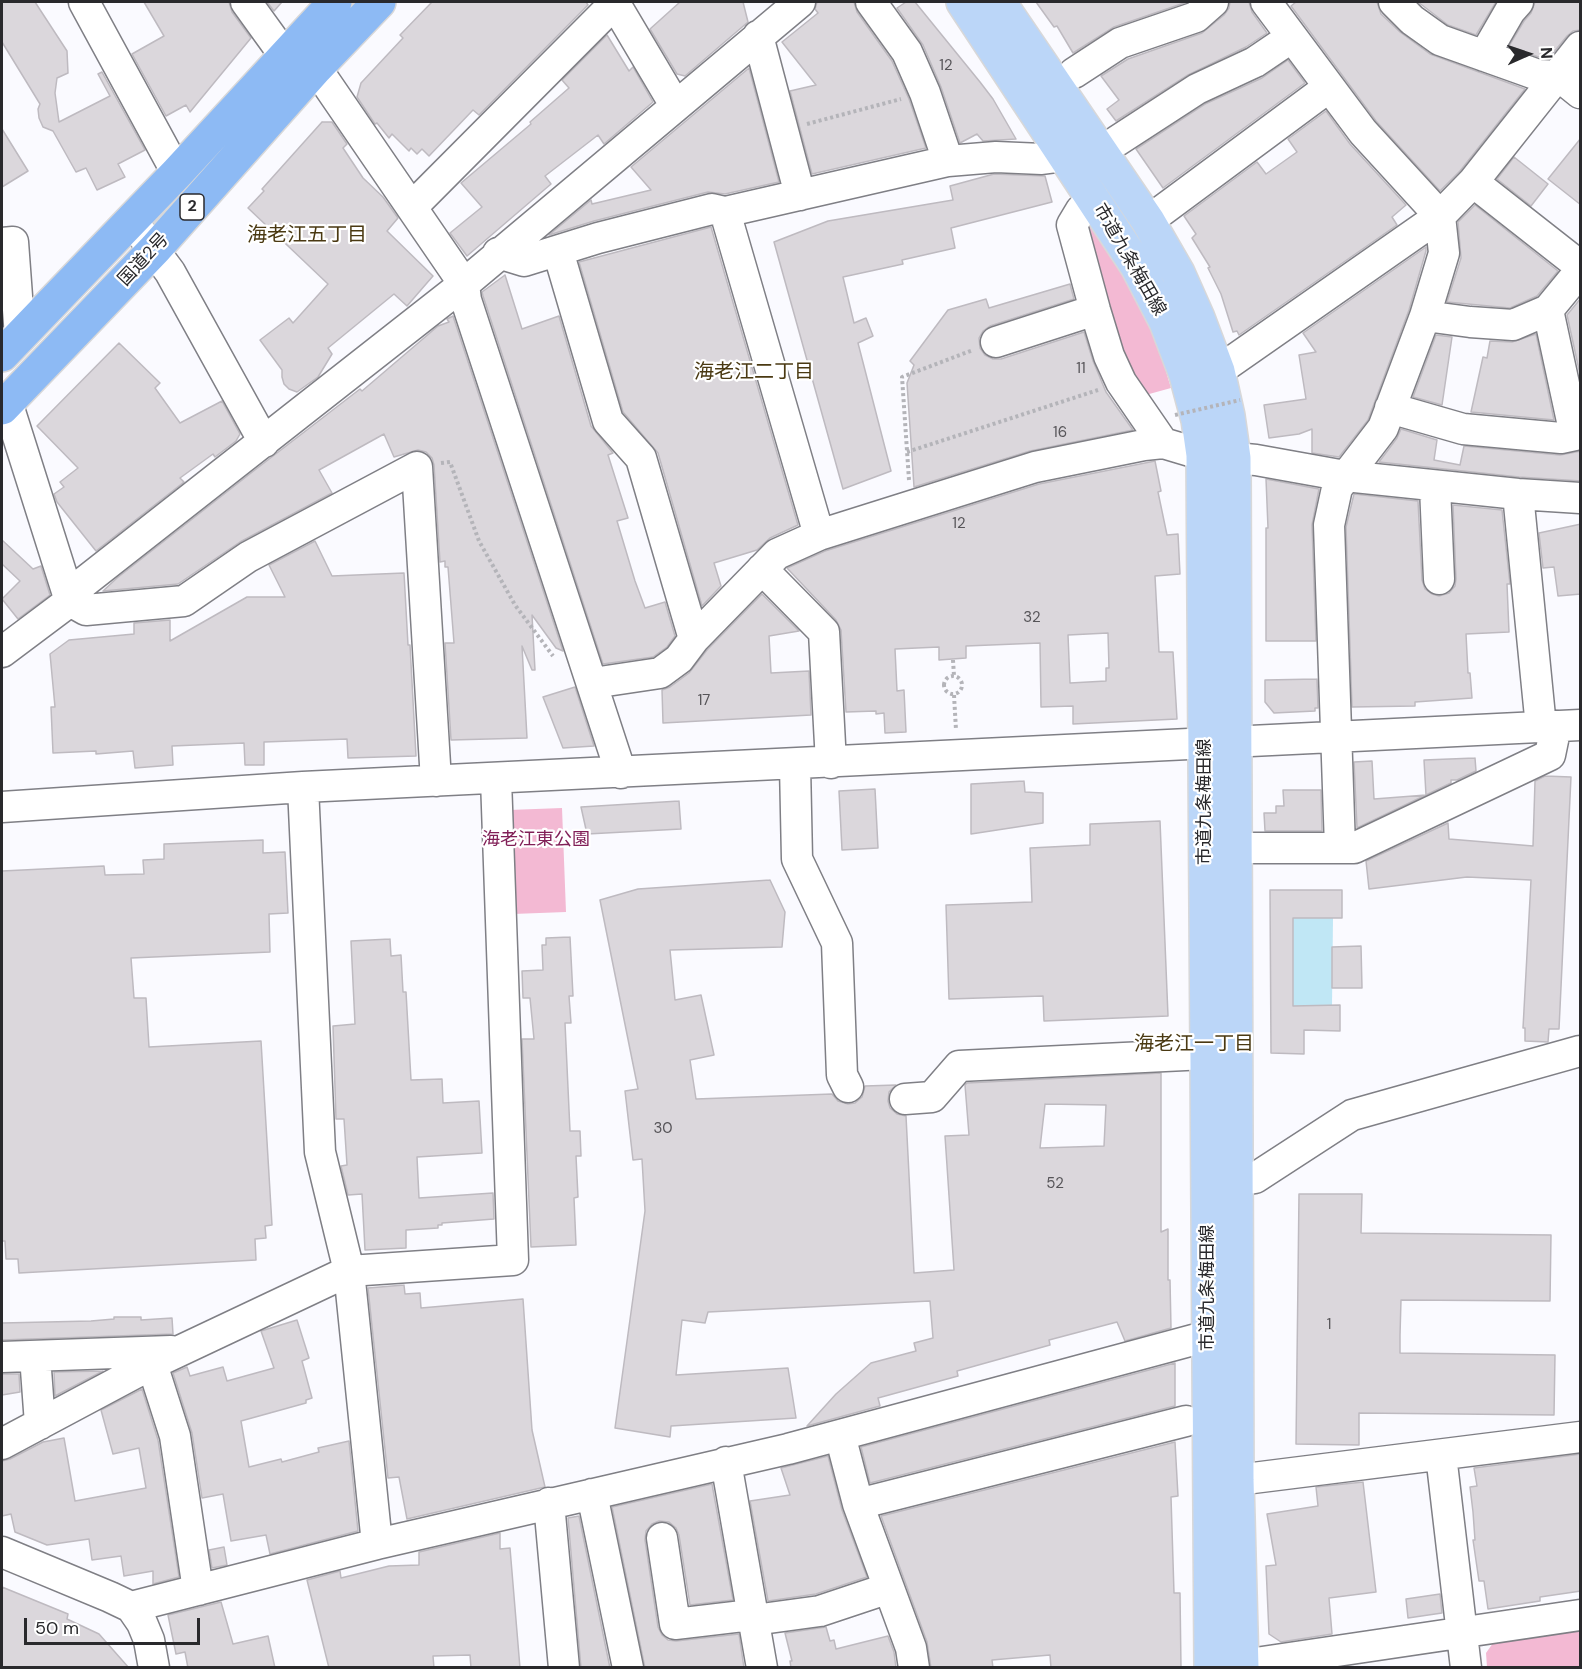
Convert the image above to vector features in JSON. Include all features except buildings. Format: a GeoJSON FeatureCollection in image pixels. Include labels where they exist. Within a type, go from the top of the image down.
{"type":"FeatureCollection","features":[{"type":"Feature","properties":{"kind":"highway","name":"国道2号"},"geometry":{"type":"LineString","coordinates":[[11,346],[132,221],[334,2]]}},
{"type":"Feature","properties":{"kind":"highway","name":"国道2号"},"geometry":{"type":"LineString","coordinates":[[4,405],[155,249],[378,2]]}},
{"type":"Feature","properties":{"kind":"main road","name":"市道九条梅田線"},"geometry":{"type":"LineString","coordinates":[[963,2],[1137,266],[1166,322],[1186,375],[1198,420],[1218,456]]}},
{"type":"Feature","properties":{"kind":"main road","name":"市道九条梅田線"},"geometry":{"type":"LineString","coordinates":[[999,2],[1148,221],[1182,282],[1198,318],[1218,371],[1228,412],[1218,456],[1220,742],[1236,1181],[1222,1336],[1236,1479],[1232,1667]]}},
{"type":"Feature","properties":{"kind":"main road","name":"市道九条梅田線"},"geometry":{"type":"LineString","coordinates":[[1220,742],[1206,1054],[1222,1336],[1232,1667]]}},
{"type":"Feature","properties":{"kind":"street"},"geometry":{"type":"LineString","coordinates":[[84,2],[177,173]]}},
{"type":"Feature","properties":{"kind":"street"},"geometry":{"type":"LineString","coordinates":[[246,2],[285,56]]}},
{"type":"Feature","properties":{"kind":"street"},"geometry":{"type":"LineString","coordinates":[[412,207],[615,2],[675,105]]}},
{"type":"Feature","properties":{"kind":"street"},"geometry":{"type":"LineString","coordinates":[[2,652],[70,601],[83,583],[464,284],[800,2]]}},
{"type":"Feature","properties":{"kind":"street"},"geometry":{"type":"LineString","coordinates":[[871,2],[907,52],[925,93],[948,161]]}},
{"type":"Feature","properties":{"kind":"street"},"geometry":{"type":"LineString","coordinates":[[1074,73],[1120,44],[1196,17],[1213,2]]}},
{"type":"Feature","properties":{"kind":"street"},"geometry":{"type":"LineString","coordinates":[[1484,56],[1510,10],[1518,2]]}},
{"type":"Feature","properties":{"kind":"street"},"geometry":{"type":"LineString","coordinates":[[1276,5],[1292,37],[1363,132],[1440,216],[1444,253],[1425,316],[1383,428],[1337,488],[1329,525],[1340,847]]}},
{"type":"Feature","properties":{"kind":"street"},"geometry":{"type":"LineString","coordinates":[[1411,8],[1440,40],[1570,84]]}},
{"type":"Feature","properties":{"kind":"street"},"geometry":{"type":"LineString","coordinates":[[758,36],[800,195]]}},
{"type":"Feature","properties":{"kind":"street"},"geometry":{"type":"LineString","coordinates":[[1117,141],[1197,89],[1255,62],[1292,37]]}},
{"type":"Feature","properties":{"kind":"street"},"geometry":{"type":"LineString","coordinates":[[1218,371],[1440,216],[1570,84],[1581,47]]}},
{"type":"Feature","properties":{"kind":"street"},"geometry":{"type":"LineString","coordinates":[[316,68],[464,284],[465,300],[621,773]]}},
{"type":"Feature","properties":{"kind":"street"},"geometry":{"type":"LineString","coordinates":[[1148,221],[1329,87]]}},
{"type":"Feature","properties":{"kind":"street"},"geometry":{"type":"LineString","coordinates":[[498,254],[524,261],[598,238],[712,210],[725,212],[948,161],[996,157],[1042,159],[1065,156]]}},
{"type":"Feature","properties":{"kind":"street"},"geometry":{"type":"LineString","coordinates":[[1473,182],[1581,266]]}},
{"type":"Feature","properties":{"kind":"street"},"geometry":{"type":"LineString","coordinates":[[1094,200],[1081,210],[1072,225],[1095,310],[1109,356],[1121,382],[1163,443]]}},
{"type":"Feature","properties":{"kind":"street"},"geometry":{"type":"LineString","coordinates":[[725,212],[819,535]]}},
{"type":"Feature","properties":{"kind":"street"},"geometry":{"type":"LineString","coordinates":[[132,221],[170,272],[264,442]]}},
{"type":"Feature","properties":{"kind":"street"},"geometry":{"type":"LineString","coordinates":[[2,243],[13,242],[11,346]]}},
{"type":"Feature","properties":{"kind":"street"},"geometry":{"type":"LineString","coordinates":[[558,251],[608,421],[641,458],[694,639]]}},
{"type":"Feature","properties":{"kind":"street"},"geometry":{"type":"LineString","coordinates":[[1425,316],[1513,325],[1548,310],[1581,271]]}},
{"type":"Feature","properties":{"kind":"street"},"geometry":{"type":"LineString","coordinates":[[996,342],[1095,310]]}},
{"type":"Feature","properties":{"kind":"street"},"geometry":{"type":"LineString","coordinates":[[1390,408],[1463,429],[1561,438],[1575,435],[1572,380],[1548,310]]}},
{"type":"Feature","properties":{"kind":"street"},"geometry":{"type":"LineString","coordinates":[[4,405],[70,601],[86,610],[184,601],[248,557],[417,467],[436,781]]}},
{"type":"Feature","properties":{"kind":"street"},"geometry":{"type":"LineString","coordinates":[[590,676],[660,674],[679,659],[694,639],[777,554],[819,535],[1035,466],[1144,445],[1163,443],[1218,456],[1435,487],[1581,498]]}},
{"type":"Feature","properties":{"kind":"street"},"geometry":{"type":"LineString","coordinates":[[1435,487],[1439,579]]}},
{"type":"Feature","properties":{"kind":"street"},"geometry":{"type":"LineString","coordinates":[[1252,848],[1354,848],[1550,754],[1559,726],[1518,494]]}},
{"type":"Feature","properties":{"kind":"street"},"geometry":{"type":"LineString","coordinates":[[762,569],[824,632],[831,763]]}},
{"type":"Feature","properties":{"kind":"street"},"geometry":{"type":"LineString","coordinates":[[2,807],[303,787],[795,765],[1559,726]]}},
{"type":"Feature","properties":{"kind":"street"},"geometry":{"type":"LineString","coordinates":[[795,765],[797,859],[837,943],[842,1076],[848,1087]]}},
{"type":"Feature","properties":{"kind":"street"},"geometry":{"type":"LineString","coordinates":[[2,1444],[180,1350],[349,1271],[513,1260],[496,779]]}},
{"type":"Feature","properties":{"kind":"street"},"geometry":{"type":"LineString","coordinates":[[303,787],[320,1152],[349,1271],[376,1544]]}},
{"type":"Feature","properties":{"kind":"street"},"geometry":{"type":"LineString","coordinates":[[1236,1181],[1254,1178],[1352,1115],[1581,1050]]}},
{"type":"Feature","properties":{"kind":"street"},"geometry":{"type":"LineString","coordinates":[[905,1099],[932,1097],[958,1066],[1206,1054]]}},
{"type":"Feature","properties":{"kind":"street"},"geometry":{"type":"LineString","coordinates":[[130,1607],[376,1544],[788,1449],[1222,1336]]}},
{"type":"Feature","properties":{"kind":"street"},"geometry":{"type":"LineString","coordinates":[[2,1358],[180,1350]]}},
{"type":"Feature","properties":{"kind":"street"},"geometry":{"type":"LineString","coordinates":[[35,1356],[40,1425]]}},
{"type":"Feature","properties":{"kind":"street"},"geometry":{"type":"LineString","coordinates":[[152,1364],[175,1436],[198,1590]]}},
{"type":"Feature","properties":{"kind":"street"},"geometry":{"type":"LineString","coordinates":[[858,1504],[1186,1420]]}},
{"type":"Feature","properties":{"kind":"street"},"geometry":{"type":"LineString","coordinates":[[840,1435],[858,1504],[910,1648],[914,1668]]}},
{"type":"Feature","properties":{"kind":"street"},"geometry":{"type":"LineString","coordinates":[[1236,1479],[1581,1437]]}},
{"type":"Feature","properties":{"kind":"street"},"geometry":{"type":"LineString","coordinates":[[1442,1455],[1466,1668]]}},
{"type":"Feature","properties":{"kind":"street"},"geometry":{"type":"LineString","coordinates":[[726,1462],[762,1668]]}},
{"type":"Feature","properties":{"kind":"street"},"geometry":{"type":"LineString","coordinates":[[592,1494],[628,1668]]}},
{"type":"Feature","properties":{"kind":"street"},"geometry":{"type":"LineString","coordinates":[[549,1503],[564,1668]]}},
{"type":"Feature","properties":{"kind":"street"},"geometry":{"type":"LineString","coordinates":[[662,1538],[675,1624],[743,1616],[754,1620],[820,1611],[889,1588]]}},
{"type":"Feature","properties":{"kind":"street"},"geometry":{"type":"LineString","coordinates":[[2,1552],[130,1607],[142,1623],[149,1640],[154,1668]]}},
{"type":"Feature","properties":{"kind":"street"},"geometry":{"type":"LineString","coordinates":[[1232,1667],[1581,1615]]}},
{"type":"Feature","properties":{"kind":"path"},"geometry":{"type":"LineString","coordinates":[[783,130],[925,93]]}},
{"type":"Feature","properties":{"kind":"path"},"geometry":{"type":"LineString","coordinates":[[911,506],[902,377],[996,342]]}},
{"type":"Feature","properties":{"kind":"path"},"geometry":{"type":"LineString","coordinates":[[907,452],[1121,382]]}},
{"type":"Feature","properties":{"kind":"path"},"geometry":{"type":"LineString","coordinates":[[1175,415],[1240,400]]}},
{"type":"Feature","properties":{"kind":"path"},"geometry":{"type":"LineString","coordinates":[[417,467],[450,462],[478,541],[515,605],[566,673],[590,676]]}},
{"type":"Feature","properties":{"kind":"path"},"geometry":{"type":"LineString","coordinates":[[953,660],[954,676]]}},
{"type":"Feature","properties":{"kind":"path"},"geometry":{"type":"LineString","coordinates":[[954,676],[960,678],[963,684],[959,693],[954,695],[945,690],[944,683],[948,678],[954,676]]}},
{"type":"Feature","properties":{"kind":"path"},"geometry":{"type":"LineString","coordinates":[[954,695],[956,734]]}},
{"type":"Feature","properties":{"kind":"green space"},"geometry":{"type":"Polygon","coordinates":[[[1082,227],[1092,227],[1103,236],[1154,331],[1171,388],[1142,396],[1107,337],[1082,227]]]}},
{"type":"Feature","properties":{"kind":"green space","name":"海老江東公園"},"geometry":{"type":"Polygon","coordinates":[[[562,808],[566,912],[513,914],[509,810],[562,808]]]}},
{"type":"Feature","properties":{"kind":"green space"},"geometry":{"type":"Polygon","coordinates":[[[1580,1630],[1580,1667],[1487,1667],[1486,1653],[1493,1643],[1580,1630]]]}},
{"type":"Feature","properties":{"kind":"water"},"geometry":{"type":"Polygon","coordinates":[[[1293,918],[1333,918],[1332,1006],[1293,1006],[1293,918]]]}},
{"type":"Feature","properties":{"kind":"district","name":"海老江五丁目"},"geometry":{"type":"Point","coordinates":[307,236]}},
{"type":"Feature","properties":{"kind":"district","name":"海老江二丁目"},"geometry":{"type":"Point","coordinates":[754,373]}},
{"type":"Feature","properties":{"kind":"district","name":"海老江一丁目"},"geometry":{"type":"Point","coordinates":[1194,1045]}}]}
